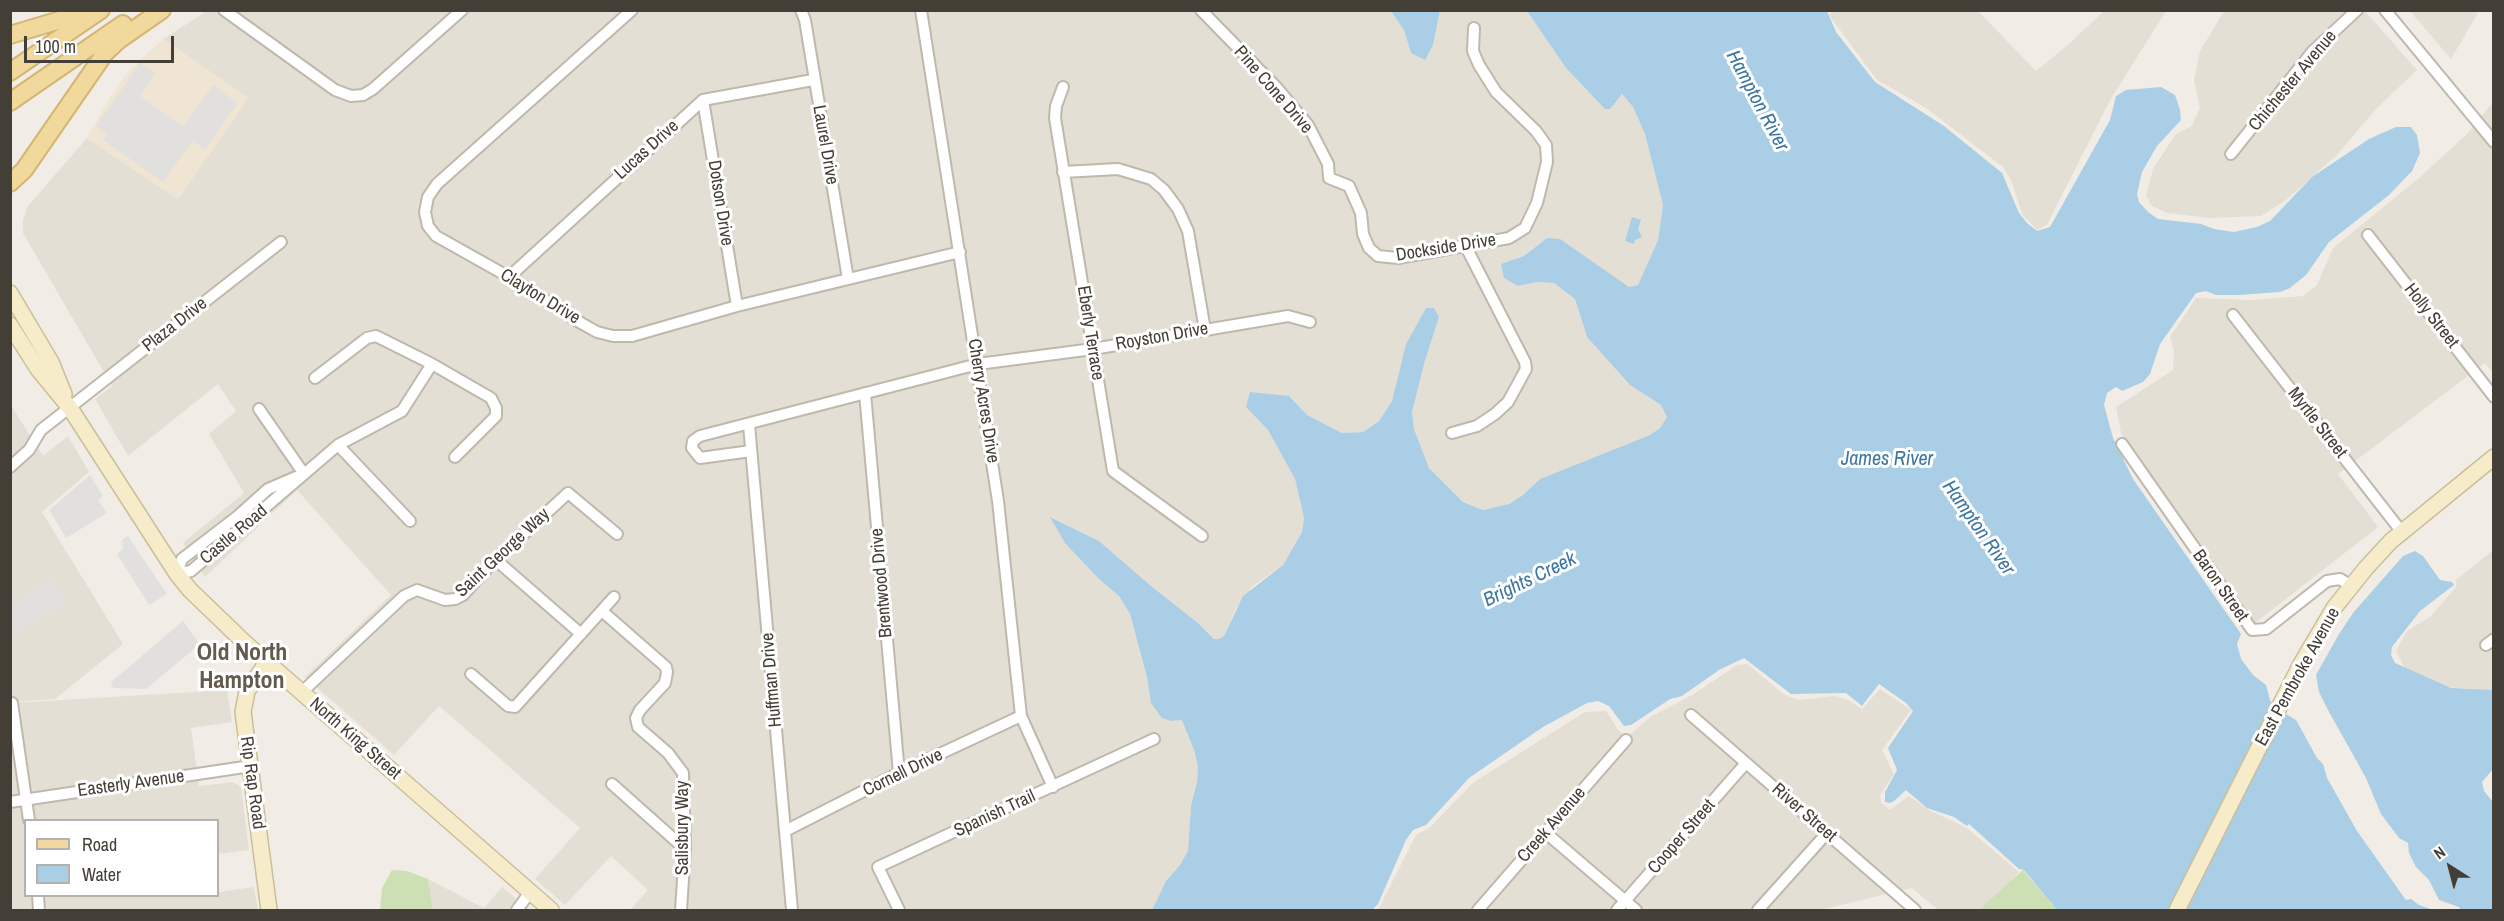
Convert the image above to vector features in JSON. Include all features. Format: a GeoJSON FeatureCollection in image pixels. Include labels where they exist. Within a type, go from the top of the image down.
{"type":"FeatureCollection","features":[{"type":"Feature","properties":{"kind":"main road"},"geometry":{"type":"LineString","coordinates":[[10,35],[60,20],[82,10]]}},
{"type":"Feature","properties":{"kind":"main road"},"geometry":{"type":"LineString","coordinates":[[10,72],[101,10]]}},
{"type":"Feature","properties":{"kind":"main road"},"geometry":{"type":"LineString","coordinates":[[10,102],[143,10]]}},
{"type":"Feature","properties":{"kind":"main road"},"geometry":{"type":"LineString","coordinates":[[10,183],[24,170],[101,58],[120,40],[162,10]]}},
{"type":"Feature","properties":{"kind":"main road","name":"North King Street"},"geometry":{"type":"LineString","coordinates":[[10,293],[51,362],[69,408]]}},
{"type":"Feature","properties":{"kind":"main road","name":"North King Street"},"geometry":{"type":"LineString","coordinates":[[10,325],[38,369],[69,408],[177,574],[204,604],[267,662],[551,910]]}},
{"type":"Feature","properties":{"kind":"main road","name":"East Pembroke Avenue"},"geometry":{"type":"LineString","coordinates":[[2177,910],[2322,627],[2351,586],[2401,531],[2493,458]]}},
{"type":"Feature","properties":{"kind":"main road","name":"Rip Rap Road"},"geometry":{"type":"LineString","coordinates":[[267,662],[251,683],[245,700],[244,722],[269,910]]}},
{"type":"Feature","properties":{"kind":"street"},"geometry":{"type":"LineString","coordinates":[[224,10],[335,90],[351,96],[363,95],[373,89],[459,11]]}},
{"type":"Feature","properties":{"kind":"street","name":"Clayton Drive"},"geometry":{"type":"LineString","coordinates":[[632,10],[437,184],[428,197],[425,212],[428,226],[436,236],[509,277],[581,323],[597,332],[613,336],[632,336],[737,306],[960,252]]}},
{"type":"Feature","properties":{"kind":"street","name":"Laurel Drive"},"geometry":{"type":"LineString","coordinates":[[801,10],[805,20],[813,80],[848,279]]}},
{"type":"Feature","properties":{"kind":"street","name":"Cherry Acres Drive"},"geometry":{"type":"LineString","coordinates":[[921,10],[999,501],[1021,717],[1053,787]]}},
{"type":"Feature","properties":{"kind":"street","name":"Pine Cone Drive"},"geometry":{"type":"LineString","coordinates":[[1201,10],[1277,88],[1308,125],[1328,164],[1329,178]]}},
{"type":"Feature","properties":{"kind":"street","name":"Chichester Avenue"},"geometry":{"type":"LineString","coordinates":[[2231,154],[2312,52],[2357,10]]}},
{"type":"Feature","properties":{"kind":"street"},"geometry":{"type":"LineString","coordinates":[[2385,10],[2493,142]]}},
{"type":"Feature","properties":{"kind":"street","name":"Dockside Drive"},"geometry":{"type":"LineString","coordinates":[[1329,178],[1349,186],[1361,213],[1363,234],[1369,248],[1378,256],[1409,256],[1509,238],[1525,228],[1537,203],[1547,162],[1546,145],[1536,131],[1496,92],[1479,65],[1473,51],[1474,28]]}},
{"type":"Feature","properties":{"kind":"street"},"geometry":{"type":"LineString","coordinates":[[703,100],[813,80]]}},
{"type":"Feature","properties":{"kind":"street","name":"Eberly Terrace"},"geometry":{"type":"LineString","coordinates":[[1063,87],[1056,106],[1055,118],[1113,471],[1202,536]]}},
{"type":"Feature","properties":{"kind":"street","name":"Lucas Drive"},"geometry":{"type":"LineString","coordinates":[[509,277],[703,100]]}},
{"type":"Feature","properties":{"kind":"street","name":"Dotson Drive"},"geometry":{"type":"LineString","coordinates":[[703,100],[737,306]]}},
{"type":"Feature","properties":{"kind":"street"},"geometry":{"type":"LineString","coordinates":[[1063,172],[1118,169],[1151,179],[1164,190],[1178,209],[1188,231],[1205,330]]}},
{"type":"Feature","properties":{"kind":"street","name":"Holly Street"},"geometry":{"type":"LineString","coordinates":[[2368,235],[2493,397]]}},
{"type":"Feature","properties":{"kind":"street","name":"Plaza Drive"},"geometry":{"type":"LineString","coordinates":[[10,467],[29,450],[41,430],[281,242]]}},
{"type":"Feature","properties":{"kind":"street"},"geometry":{"type":"LineString","coordinates":[[1452,433],[1477,426],[1495,414],[1508,402],[1526,369],[1525,362],[1466,245]]}},
{"type":"Feature","properties":{"kind":"street","name":"Myrtle Street"},"geometry":{"type":"LineString","coordinates":[[2233,315],[2401,531]]}},
{"type":"Feature","properties":{"kind":"street","name":"Royston Drive"},"geometry":{"type":"LineString","coordinates":[[978,364],[1093,349],[1288,316],[1310,322]]}},
{"type":"Feature","properties":{"kind":"street"},"geometry":{"type":"LineString","coordinates":[[315,378],[367,338],[376,336],[432,364],[491,398],[496,408],[496,416],[455,456]]}},
{"type":"Feature","properties":{"kind":"street","name":"Castle Road"},"geometry":{"type":"LineString","coordinates":[[177,574],[191,571],[254,520],[338,445],[402,411],[432,364]]}},
{"type":"Feature","properties":{"kind":"street"},"geometry":{"type":"LineString","coordinates":[[751,451],[700,458],[692,448],[693,441],[700,436],[978,364]]}},
{"type":"Feature","properties":{"kind":"street","name":"Brentwood Drive"},"geometry":{"type":"LineString","coordinates":[[865,393],[899,774]]}},
{"type":"Feature","properties":{"kind":"street"},"geometry":{"type":"LineString","coordinates":[[259,409],[304,474]]}},
{"type":"Feature","properties":{"kind":"street","name":"Huffman Drive"},"geometry":{"type":"LineString","coordinates":[[749,425],[792,910]]}},
{"type":"Feature","properties":{"kind":"street","name":"Baron Street"},"geometry":{"type":"LineString","coordinates":[[2122,444],[2252,630],[2266,629],[2327,581],[2340,579],[2351,586]]}},
{"type":"Feature","properties":{"kind":"street"},"geometry":{"type":"LineString","coordinates":[[338,445],[410,521]]}},
{"type":"Feature","properties":{"kind":"street","name":"Saint George Way"},"geometry":{"type":"LineString","coordinates":[[302,692],[404,596],[417,590],[445,600],[463,595],[496,560],[568,493],[617,534]]}},
{"type":"Feature","properties":{"kind":"street"},"geometry":{"type":"LineString","coordinates":[[496,560],[581,634]]}},
{"type":"Feature","properties":{"kind":"street"},"geometry":{"type":"LineString","coordinates":[[471,674],[508,706],[515,707],[614,597]]}},
{"type":"Feature","properties":{"kind":"street","name":"Salisbury Way"},"geometry":{"type":"LineString","coordinates":[[602,611],[666,667],[668,672],[665,683],[640,710],[636,718],[638,727],[673,758],[683,773],[685,849],[681,910]]}},
{"type":"Feature","properties":{"kind":"street"},"geometry":{"type":"LineString","coordinates":[[12,703],[29,819]]}},
{"type":"Feature","properties":{"kind":"street","name":"River Street"},"geometry":{"type":"LineString","coordinates":[[1691,716],[1915,910]]}},
{"type":"Feature","properties":{"kind":"street","name":"Cornell Drive"},"geometry":{"type":"LineString","coordinates":[[785,831],[1021,717]]}},
{"type":"Feature","properties":{"kind":"street","name":"Spanish Trail"},"geometry":{"type":"LineString","coordinates":[[899,910],[878,867],[1154,739]]}},
{"type":"Feature","properties":{"kind":"street","name":"Creek Avenue"},"geometry":{"type":"LineString","coordinates":[[1478,910],[1626,740]]}},
{"type":"Feature","properties":{"kind":"street","name":"Cooper Street"},"geometry":{"type":"LineString","coordinates":[[1617,910],[1746,763]]}},
{"type":"Feature","properties":{"kind":"street","name":"Easterly Avenue"},"geometry":{"type":"LineString","coordinates":[[10,802],[251,766]]}},
{"type":"Feature","properties":{"kind":"street"},"geometry":{"type":"LineString","coordinates":[[612,784],[685,849]]}},
{"type":"Feature","properties":{"kind":"street"},"geometry":{"type":"LineString","coordinates":[[1546,833],[1636,910]]}},
{"type":"Feature","properties":{"kind":"street"},"geometry":{"type":"LineString","coordinates":[[1758,910],[1827,833]]}},
{"type":"Feature","properties":{"kind":"street"},"geometry":{"type":"LineString","coordinates":[[517,910],[530,892]]}},
{"type":"Feature","properties":{"kind":"shaded area"},"geometry":{"type":"Polygon","coordinates":[[[1391,10],[1404,30],[1411,53],[1433,45],[1440,11],[1527,11],[1566,68],[1605,109],[1622,94],[1633,107],[1645,134],[1663,205],[1658,240],[1638,285],[1629,288],[1547,238],[1524,256],[1501,264],[1518,286],[1537,282],[1554,283],[1575,299],[1587,337],[1630,385],[1661,405],[1667,417],[1660,428],[1650,435],[1540,479],[1509,504],[1483,510],[1463,502],[1429,468],[1414,429],[1412,412],[1439,317],[1434,308],[1426,308],[1406,344],[1392,401],[1379,421],[1363,432],[1342,433],[1307,415],[1289,396],[1246,407],[1268,430],[1295,479],[1304,518],[1302,532],[1283,565],[1253,586],[1236,608],[1224,636],[1219,639],[1214,639],[1198,623],[1099,541],[1051,517],[1083,561],[1119,596],[1130,614],[1147,677],[1151,703],[1171,721],[1182,719],[1194,750],[1198,767],[1191,806],[1188,851],[1180,865],[1166,881],[1152,910],[630,910],[648,890],[611,856],[565,905],[535,879],[580,828],[439,706],[394,755],[305,677],[391,595],[297,490],[205,577],[183,543],[244,493],[209,434],[236,411],[218,384],[128,456],[95,399],[112,386],[23,233],[23,220],[28,206],[87,138],[178,199],[248,98],[163,39],[207,11],[1391,10]]]}},
{"type":"Feature","properties":{"kind":"shaded area"},"geometry":{"type":"Polygon","coordinates":[[[1832,11],[1978,11],[2036,71],[2104,11],[2166,11],[2109,102],[2047,225],[2037,230],[2022,214],[2011,180],[2003,167],[1926,108],[1877,80],[1829,15],[1832,11]]]}},
{"type":"Feature","properties":{"kind":"shaded area"},"geometry":{"type":"Polygon","coordinates":[[[2224,11],[2365,11],[2417,70],[2375,110],[2337,155],[2286,200],[2261,216],[2210,218],[2167,213],[2152,206],[2146,196],[2153,169],[2175,135],[2192,126],[2200,108],[2194,80],[2200,51],[2224,11]]]}},
{"type":"Feature","properties":{"kind":"shaded area"},"geometry":{"type":"Polygon","coordinates":[[[2410,11],[2479,11],[2451,59],[2410,11]]]}},
{"type":"Feature","properties":{"kind":"shaded area"},"geometry":{"type":"Polygon","coordinates":[[[163,39],[248,98],[178,199],[87,138],[127,73],[163,39]]]}},
{"type":"Feature","properties":{"kind":"shaded area"},"geometry":{"type":"Polygon","coordinates":[[[140,63],[155,74],[140,96],[183,127],[213,85],[238,103],[205,149],[192,141],[163,182],[103,140],[107,134],[96,126],[140,63]]]}},
{"type":"Feature","properties":{"kind":"shaded area"},"geometry":{"type":"Polygon","coordinates":[[[2493,102],[2493,373],[2485,363],[2338,474],[2378,527],[2245,631],[2158,503],[2121,433],[2116,407],[2173,370],[2174,352],[2170,337],[2196,298],[2251,300],[2303,296],[2317,285],[2333,248],[2419,178],[2467,134],[2493,102]]]}},
{"type":"Feature","properties":{"kind":"shaded area"},"geometry":{"type":"Polygon","coordinates":[[[10,404],[43,456],[68,436],[89,472],[42,512],[123,644],[55,699],[11,702],[10,404]]]}},
{"type":"Feature","properties":{"kind":"shaded area"},"geometry":{"type":"Polygon","coordinates":[[[90,475],[103,496],[98,500],[107,513],[66,538],[49,510],[90,475]]]}},
{"type":"Feature","properties":{"kind":"shaded area"},"geometry":{"type":"Polygon","coordinates":[[[128,536],[167,594],[149,605],[117,554],[123,549],[122,540],[128,536]]]}},
{"type":"Feature","properties":{"kind":"shaded area"},"geometry":{"type":"Polygon","coordinates":[[[2493,550],[2493,690],[2442,687],[2404,667],[2396,651],[2407,631],[2431,616],[2456,587],[2456,580],[2493,550]]]}},
{"type":"Feature","properties":{"kind":"shaded area"},"geometry":{"type":"Polygon","coordinates":[[[52,579],[66,603],[13,634],[11,631],[11,603],[52,579]]]}},
{"type":"Feature","properties":{"kind":"shaded area"},"geometry":{"type":"Polygon","coordinates":[[[183,621],[200,644],[146,689],[113,688],[111,682],[183,621]]]}},
{"type":"Feature","properties":{"kind":"shaded area"},"geometry":{"type":"Polygon","coordinates":[[[1747,664],[1785,695],[1799,700],[1834,696],[1848,700],[1862,709],[1880,689],[1911,710],[1882,750],[1894,774],[1880,795],[1881,803],[1890,810],[1909,796],[1931,811],[1967,828],[2019,872],[1986,910],[1938,910],[1912,888],[1820,910],[1378,910],[1416,835],[1430,827],[1474,782],[1585,712],[1606,711],[1619,731],[1628,736],[1650,717],[1692,695],[1737,665],[1747,664]]]}},
{"type":"Feature","properties":{"kind":"shaded area"},"geometry":{"type":"Polygon","coordinates":[[[227,690],[232,722],[191,728],[199,786],[233,782],[241,787],[249,850],[219,854],[219,819],[24,819],[24,897],[219,897],[219,892],[254,887],[258,910],[11,910],[11,703],[227,690]]]}},
{"type":"Feature","properties":{"kind":"shaded area"},"geometry":{"type":"Polygon","coordinates":[[[428,879],[484,908],[502,887],[530,910],[433,910],[428,879]]]}},
{"type":"Feature","properties":{"kind":"green space"},"geometry":{"type":"Polygon","coordinates":[[[392,870],[407,871],[428,879],[433,910],[380,910],[382,888],[392,870]]]}},
{"type":"Feature","properties":{"kind":"green space"},"geometry":{"type":"Polygon","coordinates":[[[2023,870],[2057,910],[1979,910],[2023,870]]]}},
{"type":"Feature","properties":{"kind":"water"},"geometry":{"type":"Polygon","coordinates":[[[1391,11],[1440,11],[1433,45],[1425,60],[1411,53],[1404,30],[1391,11]]]}},
{"type":"Feature","properties":{"kind":"water","name":"James River"},"geometry":{"type":"Polygon","coordinates":[[[1527,11],[1827,11],[1836,32],[1875,82],[1944,126],[2002,173],[2019,213],[2037,231],[2050,227],[2110,120],[2116,96],[2126,90],[2161,87],[2175,95],[2180,110],[2181,120],[2157,146],[2142,172],[2137,194],[2139,202],[2158,219],[2201,224],[2234,232],[2257,227],[2270,221],[2312,177],[2369,139],[2396,127],[2411,127],[2417,135],[2420,153],[2412,171],[2389,195],[2329,242],[2306,275],[2290,288],[2280,292],[2239,295],[2216,295],[2206,291],[2196,293],[2160,344],[2150,374],[2143,382],[2122,391],[2116,387],[2107,393],[2104,405],[2113,438],[2133,479],[2241,634],[2237,644],[2241,659],[2253,675],[2266,685],[2270,700],[2276,708],[2296,720],[2317,758],[2323,764],[2327,778],[2357,831],[2406,900],[2411,899],[2433,910],[2057,910],[2024,870],[2019,869],[1969,824],[1967,826],[1954,817],[1927,808],[1906,790],[1894,801],[1885,802],[1885,792],[1897,770],[1888,748],[1913,711],[1906,703],[1879,684],[1862,706],[1846,693],[1791,694],[1744,658],[1719,670],[1682,696],[1670,699],[1631,725],[1624,726],[1609,706],[1598,701],[1587,703],[1543,727],[1469,778],[1426,825],[1413,830],[1406,840],[1378,904],[1372,910],[1152,910],[1166,881],[1180,865],[1188,851],[1191,806],[1198,767],[1194,750],[1182,720],[1171,721],[1162,718],[1151,703],[1147,677],[1130,614],[1119,596],[1099,579],[1065,543],[1050,517],[1099,541],[1198,623],[1214,639],[1219,639],[1224,636],[1243,596],[1283,565],[1302,532],[1304,518],[1295,479],[1268,430],[1246,407],[1250,392],[1289,396],[1307,415],[1342,433],[1363,432],[1379,421],[1392,401],[1406,344],[1426,308],[1434,308],[1439,317],[1412,412],[1414,429],[1429,468],[1463,502],[1483,510],[1509,504],[1540,479],[1650,435],[1660,428],[1667,417],[1661,405],[1630,385],[1587,337],[1575,299],[1554,283],[1537,282],[1518,286],[1504,278],[1501,264],[1524,256],[1547,238],[1560,239],[1629,287],[1638,285],[1658,240],[1663,205],[1645,134],[1633,107],[1622,94],[1610,109],[1605,109],[1566,68],[1527,11]]]}},
{"type":"Feature","properties":{"kind":"water"},"geometry":{"type":"Polygon","coordinates":[[[1632,217],[1641,220],[1638,229],[1642,237],[1635,240],[1634,244],[1625,241],[1632,217]]]}},
{"type":"Feature","properties":{"kind":"water"},"geometry":{"type":"Polygon","coordinates":[[[2415,551],[2423,556],[2440,580],[2452,582],[2454,585],[2420,611],[2392,647],[2391,655],[2395,663],[2451,688],[2493,690],[2493,769],[2482,782],[2484,791],[2493,802],[2493,910],[2461,910],[2459,907],[2439,900],[2429,880],[2416,867],[2409,853],[2408,843],[2399,838],[2381,814],[2366,778],[2319,692],[2316,675],[2353,613],[2403,556],[2415,551]]]}},
{"type":"Feature","properties":{"kind":"district","name":"Old North Hampton"},"geometry":{"type":"Point","coordinates":[242,668]}},
{"type":"Feature","properties":{"kind":"water label","name":"Hampton River"},"geometry":{"type":"Point","coordinates":[1757,101]}},
{"type":"Feature","properties":{"kind":"water label","name":"Hampton River"},"geometry":{"type":"Point","coordinates":[1978,528]}},
{"type":"Feature","properties":{"kind":"water label","name":"Brights Creek"},"geometry":{"type":"Point","coordinates":[1530,580]}}]}
